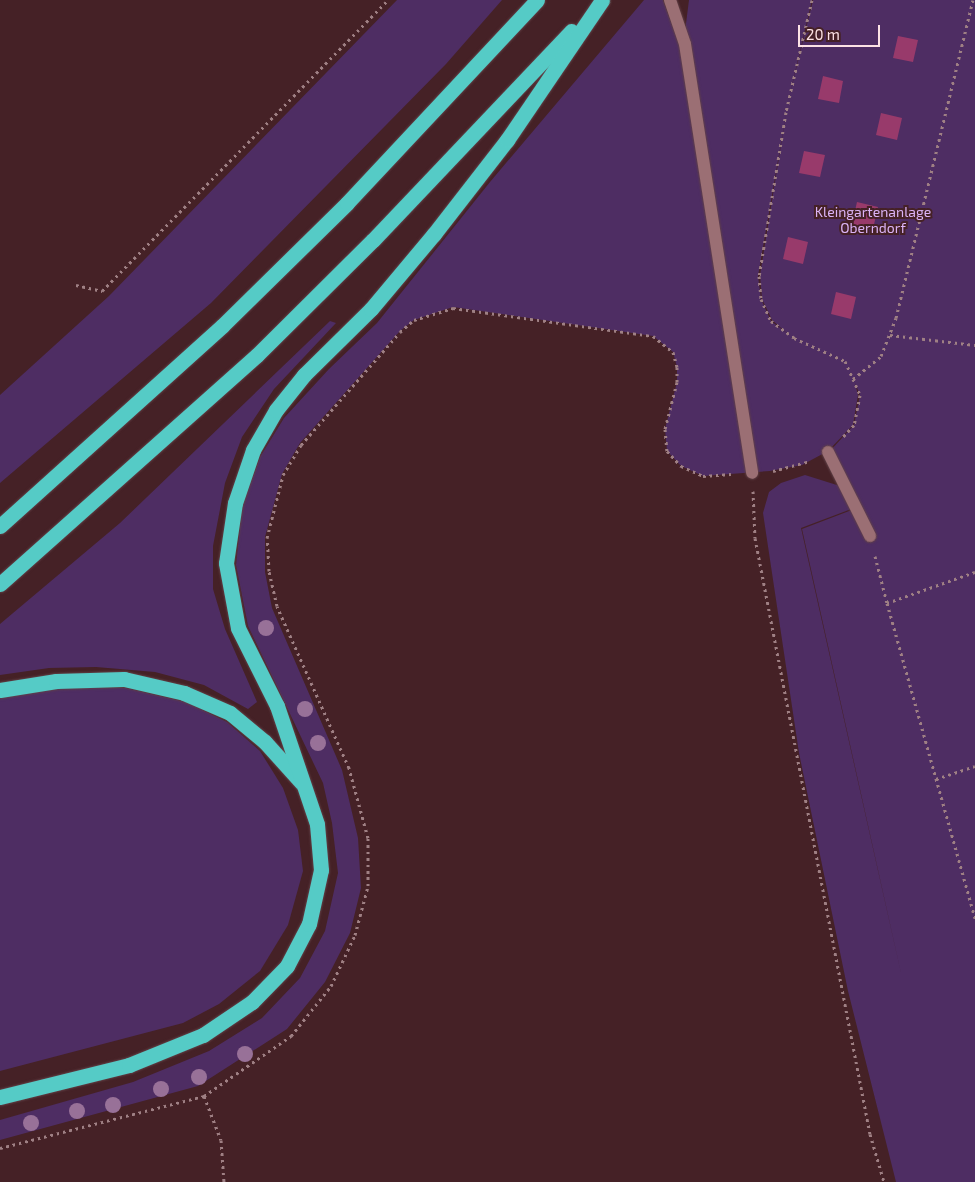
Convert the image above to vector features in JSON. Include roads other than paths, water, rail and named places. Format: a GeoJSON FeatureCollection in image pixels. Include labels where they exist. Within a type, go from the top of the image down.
{"type":"FeatureCollection","features":[{"type":"Feature","properties":{"kind":"highway"},"geometry":{"type":"LineString","coordinates":[[0,526],[222,326],[347,203],[538,0]]}},
{"type":"Feature","properties":{"kind":"highway"},"geometry":{"type":"LineString","coordinates":[[0,584],[257,355],[470,140],[601,0]]}},
{"type":"Feature","properties":{"kind":"highway"},"geometry":{"type":"LineString","coordinates":[[0,1097],[129,1065],[203,1035],[252,1002],[287,966],[310,924],[321,870],[317,824],[277,706],[238,628],[226,562],[235,503],[253,450],[276,410],[304,374],[371,309],[507,140],[601,0]]}},
{"type":"Feature","properties":{"kind":"highway"},"geometry":{"type":"LineString","coordinates":[[0,690],[56,681],[124,680],[184,694],[230,712],[265,742],[305,787]]}},
{"type":"Feature","properties":{"kind":"street"},"geometry":{"type":"LineString","coordinates":[[670,0],[685,44],[752,473]]}},
{"type":"Feature","properties":{"kind":"street"},"geometry":{"type":"LineString","coordinates":[[828,452],[870,536]]}},
{"type":"Feature","properties":{"kind":"park label","name":"Kleingartenanlage Oberndorf"},"geometry":{"type":"Point","coordinates":[873,220]}}]}
